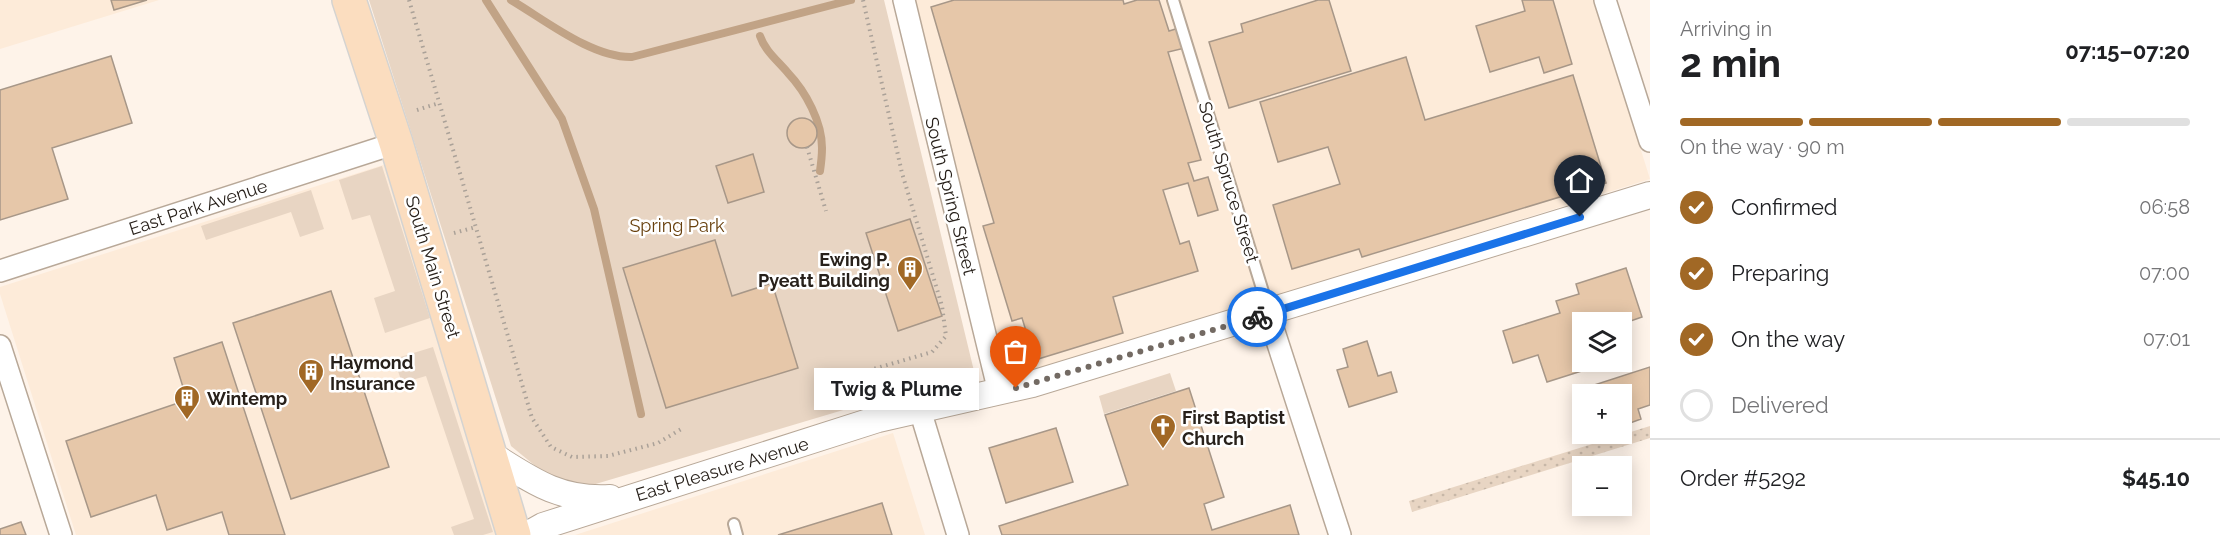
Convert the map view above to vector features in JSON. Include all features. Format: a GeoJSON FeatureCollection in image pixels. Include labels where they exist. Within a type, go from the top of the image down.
{"type":"FeatureCollection","features":[{"type":"Feature","properties":{"kind":"main road","name":"South Main Street"},"geometry":{"type":"LineString","coordinates":[[350,0],[514,535]]}},
{"type":"Feature","properties":{"kind":"street","name":"South Spring Street"},"geometry":{"type":"LineString","coordinates":[[904,0],[999,392]]}},
{"type":"Feature","properties":{"kind":"street"},"geometry":{"type":"LineString","coordinates":[[1605,0],[1650,141]]}},
{"type":"Feature","properties":{"kind":"street","name":"East Park Avenue"},"geometry":{"type":"LineString","coordinates":[[0,271],[396,144]]}},
{"type":"Feature","properties":{"kind":"street","name":"East Pleasure Avenue"},"geometry":{"type":"LineString","coordinates":[[527,535],[543,526],[631,497],[878,420],[1051,379],[1650,195]]}},
{"type":"Feature","properties":{"kind":"street","name":"South Spruce Street"},"geometry":{"type":"LineString","coordinates":[[1268,314],[1340,535]]}},
{"type":"Feature","properties":{"kind":"street"},"geometry":{"type":"LineString","coordinates":[[0,346],[61,535]]}},
{"type":"Feature","properties":{"kind":"street"},"geometry":{"type":"LineString","coordinates":[[920,410],[958,535]]}},
{"type":"Feature","properties":{"kind":"street"},"geometry":{"type":"LineString","coordinates":[[490,454],[549,490],[572,496],[601,499],[631,497]]}},
{"type":"Feature","properties":{"kind":"lane","name":"South Spruce Street"},"geometry":{"type":"LineString","coordinates":[[1173,0],[1261,283],[1268,314]]}},
{"type":"Feature","properties":{"kind":"path"},"geometry":{"type":"LineString","coordinates":[[409,0],[532,418],[551,447],[572,458],[608,456],[658,443],[683,428]]}},
{"type":"Feature","properties":{"kind":"path"},"geometry":{"type":"LineString","coordinates":[[863,0],[902,173],[942,306],[946,336],[932,352],[863,372]]}},
{"type":"Feature","properties":{"kind":"path"},"geometry":{"type":"LineString","coordinates":[[807,147],[826,211]]}},
{"type":"Feature","properties":{"kind":"shaded area"},"geometry":{"type":"Polygon","coordinates":[[[0,0],[159,0],[0,49],[0,0]]]}},
{"type":"Feature","properties":{"kind":"shaded area"},"geometry":{"type":"Polygon","coordinates":[[[913,0],[1594,0],[1650,179],[1007,380],[913,0]]]}},
{"type":"Feature","properties":{"kind":"shaded area"},"geometry":{"type":"Polygon","coordinates":[[[386,164],[503,535],[76,535],[0,294],[0,287],[386,164]]]}},
{"type":"Feature","properties":{"kind":"shaded area"},"geometry":{"type":"Polygon","coordinates":[[[893,433],[925,535],[575,535],[893,433]]]}},
{"type":"Feature","properties":{"kind":"green space","name":"Spring Park"},"geometry":{"type":"Polygon","coordinates":[[[369,0],[884,0],[974,371],[589,486],[550,478],[511,446],[369,0]]]}},
{"type":"Feature","properties":{"kind":"green space"},"geometry":{"type":"Polygon","coordinates":[[[382,166],[430,318],[385,333],[374,298],[395,291],[370,215],[352,220],[339,180],[382,166]]]}},
{"type":"Feature","properties":{"kind":"green space"},"geometry":{"type":"Polygon","coordinates":[[[311,190],[324,229],[300,237],[291,212],[206,240],[201,226],[311,190]]]}},
{"type":"Feature","properties":{"kind":"green space"},"geometry":{"type":"Polygon","coordinates":[[[433,347],[493,532],[483,535],[454,535],[451,527],[474,519],[426,376],[402,383],[394,359],[433,347]]]}},
{"type":"Feature","properties":{"kind":"green space"},"geometry":{"type":"Polygon","coordinates":[[[1170,373],[1176,391],[1104,414],[1099,396],[1170,373]]]}},
{"type":"Feature","properties":{"kind":"green space"},"geometry":{"type":"Polygon","coordinates":[[[1650,426],[1650,438],[1632,444],[1632,432],[1650,426]]]}},
{"type":"Feature","properties":{"kind":"green space"},"geometry":{"type":"Polygon","coordinates":[[[1592,444],[1631,444],[1592,456],[1572,456],[1572,462],[1412,512],[1409,501],[1592,444]]]}},
{"type":"Feature","properties":{"kind":"building"},"geometry":{"type":"Polygon","coordinates":[[[111,0],[147,0],[114,10],[111,0]]]}},
{"type":"Feature","properties":{"kind":"building"},"geometry":{"type":"Polygon","coordinates":[[[954,0],[1123,0],[1124,4],[1137,0],[1159,0],[1169,31],[1179,28],[1185,48],[1168,52],[1201,160],[1188,163],[1194,181],[1208,177],[1218,210],[1198,216],[1188,183],[1163,190],[1180,244],[1189,241],[1198,271],[1113,297],[1123,333],[1035,360],[1022,318],[1012,321],[983,226],[994,223],[931,7],[954,0]]]}},
{"type":"Feature","properties":{"kind":"building"},"geometry":{"type":"Polygon","coordinates":[[[1318,0],[1329,0],[1351,71],[1229,108],[1209,42],[1243,32],[1241,24],[1318,0]]]}},
{"type":"Feature","properties":{"kind":"building"},"geometry":{"type":"Polygon","coordinates":[[[1522,0],[1553,0],[1572,64],[1544,73],[1539,57],[1490,72],[1476,26],[1525,11],[1522,0]]]}},
{"type":"Feature","properties":{"kind":"building"},"geometry":{"type":"Polygon","coordinates":[[[111,56],[132,123],[52,148],[68,199],[0,220],[0,90],[111,56]]]}},
{"type":"Feature","properties":{"kind":"building"},"geometry":{"type":"Polygon","coordinates":[[[1406,57],[1425,120],[1573,75],[1606,183],[1362,257],[1359,249],[1292,269],[1273,205],[1340,184],[1328,147],[1278,162],[1260,102],[1406,57]]]}},
{"type":"Feature","properties":{"kind":"building"},"geometry":{"type":"Polygon","coordinates":[[[802,118],[813,122],[817,133],[813,144],[802,148],[791,144],[787,133],[791,122],[802,118]]]}},
{"type":"Feature","properties":{"kind":"building"},"geometry":{"type":"Polygon","coordinates":[[[753,154],[764,192],[728,203],[716,166],[753,154]]]}},
{"type":"Feature","properties":{"kind":"building","name":"Ewing P. Pyeatt Building"},"geometry":{"type":"Polygon","coordinates":[[[910,219],[942,316],[898,331],[866,233],[910,219]]]}},
{"type":"Feature","properties":{"kind":"building"},"geometry":{"type":"Polygon","coordinates":[[[715,240],[732,296],[772,283],[798,368],[666,408],[623,268],[715,240]]]}},
{"type":"Feature","properties":{"kind":"building"},"geometry":{"type":"Polygon","coordinates":[[[1626,268],[1642,317],[1632,320],[1632,312],[1572,312],[1572,372],[1579,372],[1547,382],[1538,355],[1513,363],[1503,331],[1560,313],[1556,301],[1579,294],[1576,284],[1626,268]]]}},
{"type":"Feature","properties":{"kind":"building","name":"Haymond Insurance"},"geometry":{"type":"Polygon","coordinates":[[[331,291],[389,467],[291,499],[233,323],[331,291]]]}},
{"type":"Feature","properties":{"kind":"building"},"geometry":{"type":"Polygon","coordinates":[[[1367,341],[1378,376],[1391,372],[1397,392],[1349,407],[1337,370],[1348,367],[1343,349],[1367,341]]]}},
{"type":"Feature","properties":{"kind":"building","name":"Wintemp"},"geometry":{"type":"Polygon","coordinates":[[[222,342],[285,535],[229,535],[222,512],[167,530],[156,495],[91,517],[66,441],[187,400],[174,358],[222,342]]]}},
{"type":"Feature","properties":{"kind":"building"},"geometry":{"type":"Polygon","coordinates":[[[1650,367],[1650,405],[1638,409],[1641,419],[1632,422],[1632,384],[1597,384],[1650,367]]]}},
{"type":"Feature","properties":{"kind":"building","name":"First Baptist Church"},"geometry":{"type":"Polygon","coordinates":[[[1189,388],[1224,497],[1204,504],[1212,530],[1290,505],[1299,535],[1002,535],[999,526],[1128,485],[1105,415],[1189,388]]]}},
{"type":"Feature","properties":{"kind":"building"},"geometry":{"type":"Polygon","coordinates":[[[1056,428],[1073,482],[1006,503],[989,448],[1056,428]]]}},
{"type":"Feature","properties":{"kind":"building"},"geometry":{"type":"Polygon","coordinates":[[[882,503],[892,535],[778,535],[882,503]]]}},
{"type":"Feature","properties":{"kind":"building"},"geometry":{"type":"Polygon","coordinates":[[[21,522],[26,535],[0,535],[0,529],[21,522]]]}},
{"type":"Feature","properties":{"kind":"waterway"},"geometry":{"type":"LineString","coordinates":[[486,0],[562,119],[594,209],[641,414]]}},
{"type":"Feature","properties":{"kind":"waterway"},"geometry":{"type":"LineString","coordinates":[[511,0],[585,45],[617,56],[632,57],[851,0]]}},
{"type":"Feature","properties":{"kind":"waterway"},"geometry":{"type":"LineString","coordinates":[[760,36],[768,51],[795,81],[812,108],[821,138],[820,171]]}},
{"type":"Feature","properties":{"kind":"way so far"},"geometry":{"type":"LineString","coordinates":[[1016,388],[1257,317]]}},
{"type":"Feature","properties":{"kind":"place","name":"Ewing P. Pyeatt Building"},"geometry":{"type":"Point","coordinates":[910,292]}},
{"type":"Feature","properties":{"kind":"place","name":"Twig & Plume"},"geometry":{"type":"Point","coordinates":[1016,388]}},
{"type":"Feature","properties":{"kind":"place","name":"Haymond Insurance"},"geometry":{"type":"Point","coordinates":[311,395]}},
{"type":"Feature","properties":{"kind":"place","name":"Wintemp"},"geometry":{"type":"Point","coordinates":[187,421]}},
{"type":"Feature","properties":{"kind":"place","name":"First Baptist Church"},"geometry":{"type":"Point","coordinates":[1163,450]}},
{"type":"Feature","properties":{"kind":"route"},"geometry":{"type":"LineString","coordinates":[[1257,317],[1580,217]]}}]}
